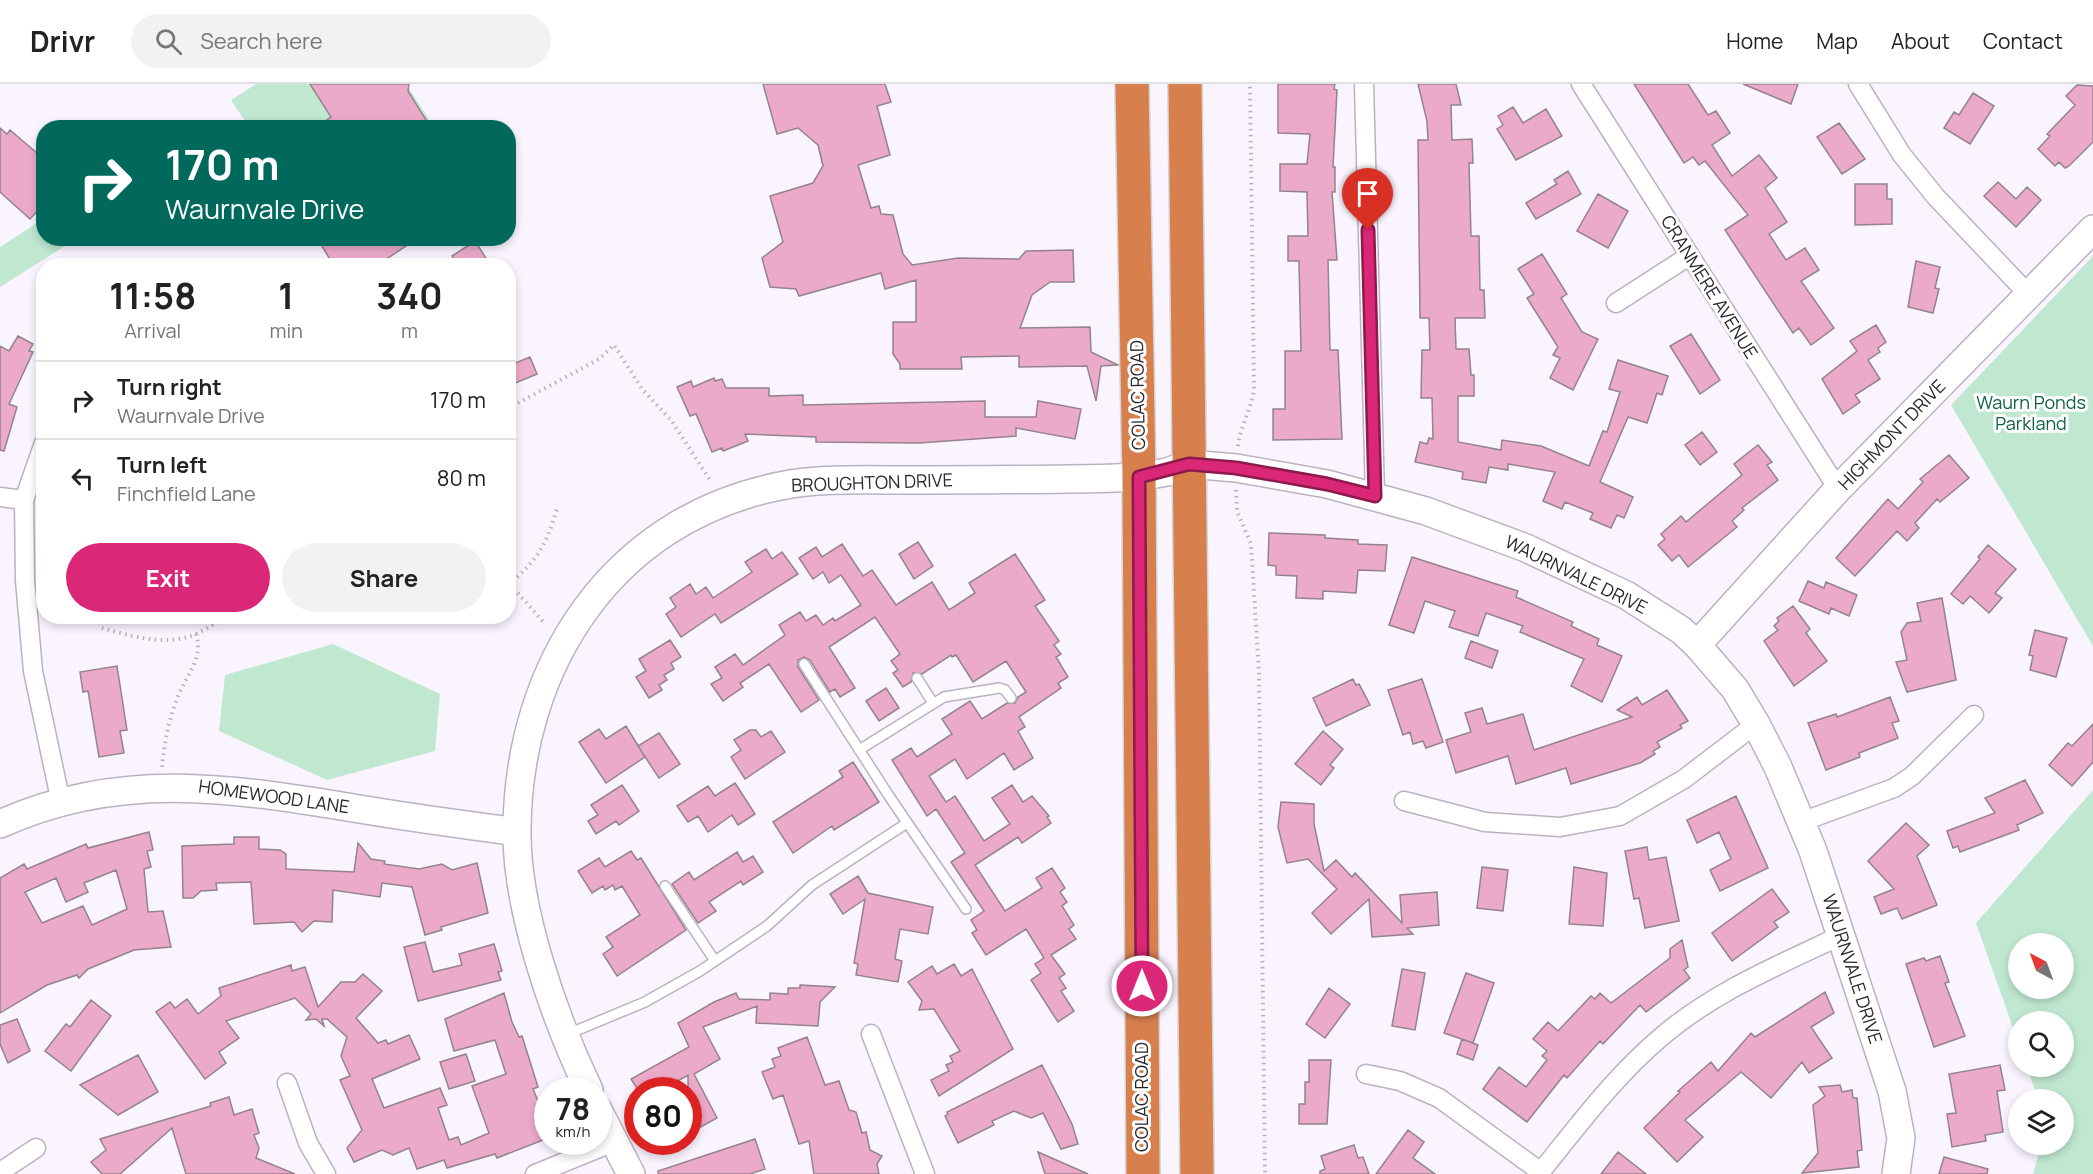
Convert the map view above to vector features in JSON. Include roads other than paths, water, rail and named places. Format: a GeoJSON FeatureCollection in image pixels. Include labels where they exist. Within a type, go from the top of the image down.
{"type":"FeatureCollection","features":[{"type":"Feature","properties":{"kind":"highway","name":"COLAC ROAD"},"geometry":{"type":"LineString","coordinates":[[1132,84],[1165,471],[1197,1174]]}},
{"type":"Feature","properties":{"kind":"highway","name":"COLAC ROAD"},"geometry":{"type":"LineString","coordinates":[[1143,1174],[1165,471],[1185,84]]}},
{"type":"Feature","properties":{"kind":"street"},"geometry":{"type":"LineString","coordinates":[[1364,84],[1375,496]]}},
{"type":"Feature","properties":{"kind":"street","name":"CRANMERE AVENUE"},"geometry":{"type":"LineString","coordinates":[[1581,84],[1838,489]]}},
{"type":"Feature","properties":{"kind":"street"},"geometry":{"type":"LineString","coordinates":[[1858,84],[1902,155],[1936,197],[2029,295]]}},
{"type":"Feature","properties":{"kind":"street","name":"HIGHMONT DRIVE"},"geometry":{"type":"LineString","coordinates":[[1697,645],[1838,489],[2093,229]]}},
{"type":"Feature","properties":{"kind":"street"},"geometry":{"type":"LineString","coordinates":[[1616,303],[1689,256]]}},
{"type":"Feature","properties":{"kind":"street"},"geometry":{"type":"LineString","coordinates":[[36,466],[24,500],[24,561],[33,671],[61,803]]}},
{"type":"Feature","properties":{"kind":"street","name":"WAURNVALE DRIVE"},"geometry":{"type":"LineString","coordinates":[[1165,471],[1236,468],[1327,484],[1426,511],[1526,548],[1626,595],[1681,630],[1697,645],[1735,689],[1756,723],[1778,767],[1801,822],[1842,935],[1892,1091],[1901,1138],[1896,1174]]}},
{"type":"Feature","properties":{"kind":"street","name":"BROUGHTON DRIVE"},"geometry":{"type":"LineString","coordinates":[[584,1077],[566,1035],[525,902],[517,832],[525,744],[537,698],[557,653],[586,608],[617,572],[663,535],[717,505],[780,486],[849,481],[1165,471]]}},
{"type":"Feature","properties":{"kind":"street"},"geometry":{"type":"LineString","coordinates":[[0,497],[24,500]]}},
{"type":"Feature","properties":{"kind":"street"},"geometry":{"type":"LineString","coordinates":[[1801,822],[1894,788],[1912,776],[1974,715]]}},
{"type":"Feature","properties":{"kind":"street"},"geometry":{"type":"LineString","coordinates":[[1404,801],[1496,823],[1560,827],[1620,816],[1684,778],[1756,723]]}},
{"type":"Feature","properties":{"kind":"street","name":"HOMEWOOD LANE"},"geometry":{"type":"LineString","coordinates":[[0,824],[61,803],[156,786],[198,786],[273,794],[517,832]]}},
{"type":"Feature","properties":{"kind":"street"},"geometry":{"type":"LineString","coordinates":[[1366,1074],[1400,1081],[1439,1098],[1540,1173],[1608,1090],[1674,1026],[1733,988],[1842,935]]}},
{"type":"Feature","properties":{"kind":"street"},"geometry":{"type":"LineString","coordinates":[[871,1034],[924,1174]]}},
{"type":"Feature","properties":{"kind":"street"},"geometry":{"type":"LineString","coordinates":[[287,1083],[308,1143],[326,1174]]}},
{"type":"Feature","properties":{"kind":"street"},"geometry":{"type":"LineString","coordinates":[[612,1138],[631,1174]]}},
{"type":"Feature","properties":{"kind":"street"},"geometry":{"type":"LineString","coordinates":[[535,1174],[614,1142]]}},
{"type":"Feature","properties":{"kind":"street"},"geometry":{"type":"LineString","coordinates":[[0,1172],[36,1148]]}},
{"type":"Feature","properties":{"kind":"lane"},"geometry":{"type":"LineString","coordinates":[[804,664],[966,909]]}},
{"type":"Feature","properties":{"kind":"lane"},"geometry":{"type":"LineString","coordinates":[[917,678],[933,703]]}},
{"type":"Feature","properties":{"kind":"lane"},"geometry":{"type":"LineString","coordinates":[[859,750],[933,703],[956,694],[999,688],[1005,690],[1011,698]]}},
{"type":"Feature","properties":{"kind":"lane"},"geometry":{"type":"LineString","coordinates":[[566,1035],[645,1002],[715,961],[767,926],[806,890],[908,823]]}},
{"type":"Feature","properties":{"kind":"lane"},"geometry":{"type":"LineString","coordinates":[[664,886],[715,961]]}},
{"type":"Feature","properties":{"kind":"park label","name":"Waurn Ponds Parkland"},"geometry":{"type":"Point","coordinates":[2031,413]}}]}
